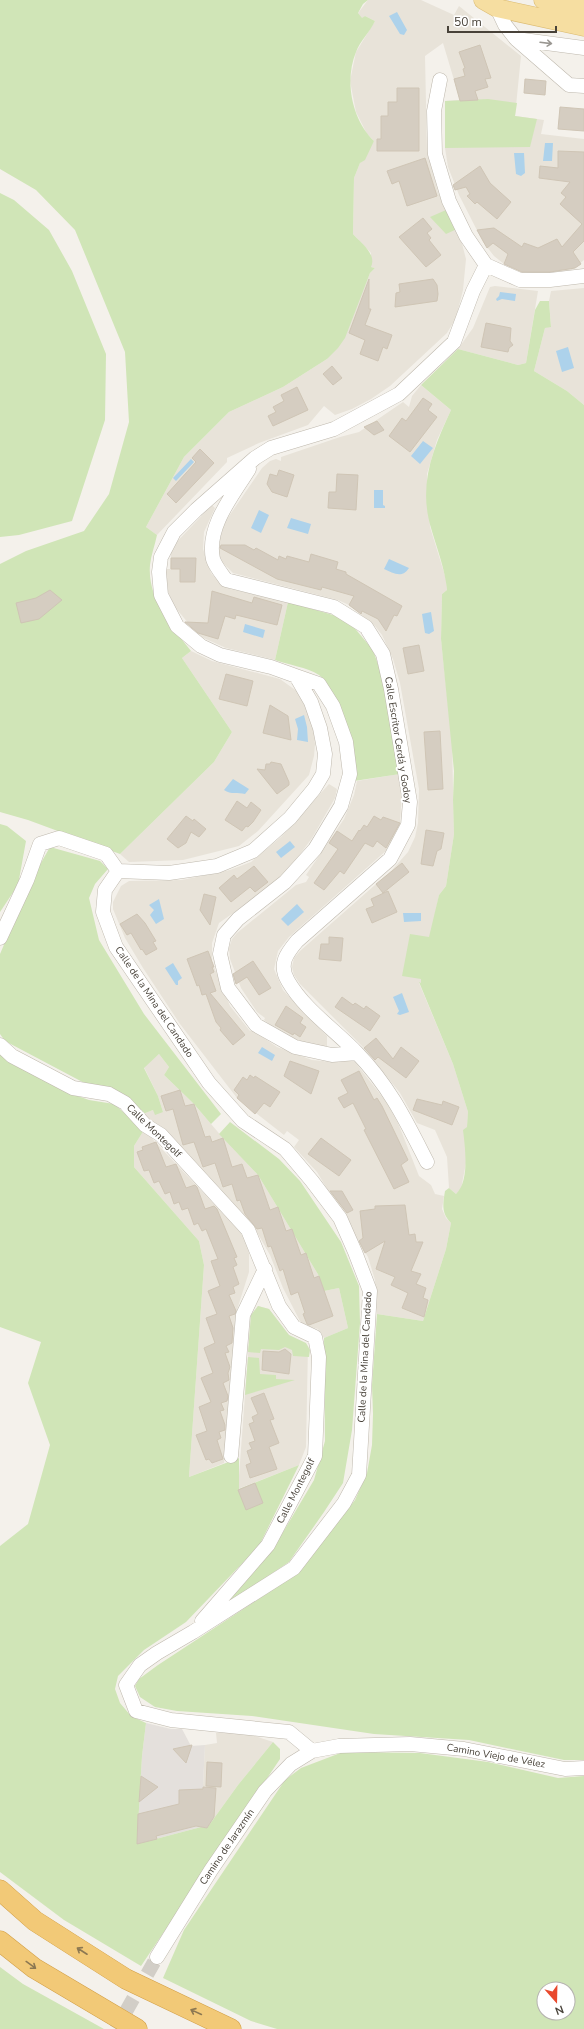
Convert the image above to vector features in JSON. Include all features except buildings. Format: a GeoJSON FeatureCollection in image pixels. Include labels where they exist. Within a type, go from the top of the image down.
{"type":"FeatureCollection","features":[{"type":"Feature","properties":{"kind":"highway"},"geometry":{"type":"LineString","coordinates":[[0,1890],[35,1921],[126,1979],[231,2029]]}},
{"type":"Feature","properties":{"kind":"highway"},"geometry":{"type":"LineString","coordinates":[[0,1941],[34,1968],[137,2029]]}},
{"type":"Feature","properties":{"kind":"main road"},"geometry":{"type":"LineString","coordinates":[[543,0],[584,9]]}},
{"type":"Feature","properties":{"kind":"main road"},"geometry":{"type":"LineString","coordinates":[[490,4],[584,27]]}},
{"type":"Feature","properties":{"kind":"street"},"geometry":{"type":"LineString","coordinates":[[490,4],[516,39],[569,85],[584,86]]}},
{"type":"Feature","properties":{"kind":"street"},"geometry":{"type":"LineString","coordinates":[[516,39],[584,48]]}},
{"type":"Feature","properties":{"kind":"street"},"geometry":{"type":"LineString","coordinates":[[440,80],[434,112],[435,154],[449,201],[466,236],[486,266],[520,280],[550,280],[584,276]]}},
{"type":"Feature","properties":{"kind":"street"},"geometry":{"type":"LineString","coordinates":[[357,1053],[332,1055],[295,1046],[256,1025],[228,988],[220,954],[224,935],[238,919],[286,882],[315,849],[341,806],[350,774],[346,742],[333,706],[319,684],[271,667],[220,655],[201,646],[177,626],[161,595],[161,557],[174,532],[196,510],[255,458],[271,448],[334,428],[399,394],[454,342],[473,291],[486,266]]}},
{"type":"Feature","properties":{"kind":"street","name":"Calle Escritor Cerdá y Godoy"},"geometry":{"type":"LineString","coordinates":[[255,458],[214,528],[212,544],[213,560],[226,580],[334,607],[366,627],[383,654],[391,689],[410,802],[408,825],[390,859],[297,941],[285,956],[284,968],[287,981],[307,1005],[357,1053],[387,1088],[427,1162]]}},
{"type":"Feature","properties":{"kind":"street"},"geometry":{"type":"LineString","coordinates":[[0,938],[27,880],[40,844],[59,838],[106,854],[118,871],[169,873],[217,866],[253,851],[290,818],[314,789],[322,774],[325,754],[320,728],[311,702],[296,676]]}},
{"type":"Feature","properties":{"kind":"street","name":"Calle de la Mina del Candado"},"geometry":{"type":"LineString","coordinates":[[118,871],[105,890],[103,912],[116,947],[209,1083],[243,1121],[284,1149],[340,1218],[356,1252],[370,1291],[359,1475],[344,1503],[294,1568],[157,1653],[140,1666],[126,1685],[136,1711],[171,1720],[289,1732],[312,1751]]}},
{"type":"Feature","properties":{"kind":"street","name":"Calle Montegolf"},"geometry":{"type":"LineString","coordinates":[[0,1045],[12,1056],[73,1088],[109,1094],[125,1103],[145,1125],[161,1135],[248,1230],[279,1306],[294,1327],[315,1337],[320,1357],[315,1456],[268,1545],[193,1632]]}},
{"type":"Feature","properties":{"kind":"street"},"geometry":{"type":"LineString","coordinates":[[231,1456],[243,1315],[265,1269]]}},
{"type":"Feature","properties":{"kind":"street","name":"Camino Viejo de Vélez"},"geometry":{"type":"LineString","coordinates":[[312,1751],[338,1746],[410,1744],[464,1749],[565,1769],[584,1768]]}},
{"type":"Feature","properties":{"kind":"street","name":"Camino de Jarazmín"},"geometry":{"type":"LineString","coordinates":[[157,1957],[211,1870],[265,1791],[291,1764],[312,1751]]}},
{"type":"Feature","properties":{"kind":"shaded area"},"geometry":{"type":"Polygon","coordinates":[[[368,0],[421,0],[454,15],[459,6],[521,56],[515,116],[544,120],[541,134],[584,139],[584,260],[569,272],[541,274],[524,272],[504,264],[494,256],[483,242],[459,195],[448,167],[445,148],[445,101],[460,100],[443,43],[425,56],[427,150],[438,192],[460,236],[466,259],[463,290],[456,318],[447,333],[390,386],[371,399],[352,409],[335,415],[324,406],[308,425],[259,443],[227,458],[227,462],[157,535],[146,527],[184,457],[229,412],[283,387],[327,359],[358,302],[370,273],[375,268],[371,267],[371,253],[353,234],[354,178],[360,163],[374,141],[367,134],[356,112],[350,81],[356,52],[375,21],[365,16],[362,19],[358,13],[368,0]]]}},
{"type":"Feature","properties":{"kind":"shaded area"},"geometry":{"type":"Polygon","coordinates":[[[495,286],[538,291],[526,363],[518,365],[458,349],[473,328],[490,287],[495,286]]]}},
{"type":"Feature","properties":{"kind":"shaded area"},"geometry":{"type":"Polygon","coordinates":[[[584,288],[584,405],[567,391],[534,371],[545,328],[551,326],[549,301],[551,291],[584,288]]]}},
{"type":"Feature","properties":{"kind":"shaded area"},"geometry":{"type":"Polygon","coordinates":[[[421,385],[451,410],[437,440],[427,474],[430,527],[446,579],[447,590],[442,594],[441,639],[452,742],[454,834],[446,886],[439,895],[421,983],[419,983],[453,1064],[468,1112],[466,1163],[461,1189],[456,1194],[449,1188],[447,1157],[435,1130],[417,1123],[400,1093],[364,1048],[300,984],[294,975],[292,967],[294,958],[300,951],[392,870],[408,852],[415,837],[418,823],[419,789],[400,683],[393,659],[382,635],[375,626],[349,605],[338,600],[233,573],[221,561],[219,553],[219,538],[225,522],[262,468],[270,461],[276,459],[281,461],[281,457],[359,432],[403,402],[409,407],[412,396],[421,385]]]}},
{"type":"Feature","properties":{"kind":"shaded area"},"geometry":{"type":"Polygon","coordinates":[[[212,505],[215,508],[204,532],[203,549],[211,573],[218,581],[230,589],[288,602],[275,660],[226,648],[199,636],[174,606],[168,591],[166,569],[170,569],[171,554],[169,550],[212,505]]]}},
{"type":"Feature","properties":{"kind":"shaded area"},"geometry":{"type":"Polygon","coordinates":[[[191,651],[212,661],[280,679],[298,692],[302,697],[313,727],[315,744],[314,756],[309,775],[258,831],[239,846],[183,860],[129,862],[120,854],[214,762],[232,732],[182,658],[191,651]]]}},
{"type":"Feature","properties":{"kind":"shaded area"},"geometry":{"type":"Polygon","coordinates":[[[399,774],[402,789],[400,823],[388,849],[289,937],[278,951],[274,969],[283,990],[327,1036],[327,1047],[307,1044],[282,1034],[264,1020],[265,1018],[257,1012],[241,988],[230,959],[229,948],[232,939],[237,933],[296,885],[306,882],[309,877],[306,875],[344,819],[354,795],[357,781],[399,774]]]}},
{"type":"Feature","properties":{"kind":"shaded area"},"geometry":{"type":"Polygon","coordinates":[[[329,784],[337,789],[335,798],[312,838],[290,868],[266,890],[219,923],[212,943],[212,962],[230,1006],[250,1031],[252,1030],[277,1047],[312,1060],[333,1062],[352,1060],[355,1062],[387,1103],[398,1123],[419,1176],[431,1185],[435,1194],[444,1196],[442,1209],[446,1218],[451,1223],[446,1249],[423,1321],[377,1314],[375,1280],[368,1257],[317,1172],[294,1147],[299,1140],[287,1131],[284,1135],[237,1098],[180,1024],[143,968],[125,938],[113,909],[113,902],[121,886],[129,881],[182,880],[230,870],[251,862],[281,837],[329,784]]]}},
{"type":"Feature","properties":{"kind":"shaded area"},"geometry":{"type":"Polygon","coordinates":[[[159,1054],[169,1067],[164,1075],[194,1104],[223,1138],[258,1175],[319,1276],[324,1291],[339,1288],[348,1328],[324,1338],[318,1329],[302,1325],[283,1288],[270,1255],[254,1227],[145,1119],[143,1114],[153,1110],[163,1112],[158,1096],[144,1067],[159,1054]]]}},
{"type":"Feature","properties":{"kind":"shaded area"},"geometry":{"type":"Polygon","coordinates":[[[144,1130],[245,1237],[249,1253],[249,1272],[236,1313],[224,1463],[189,1477],[204,1265],[199,1241],[134,1167],[134,1146],[144,1130]]]}},
{"type":"Feature","properties":{"kind":"shaded area"},"geometry":{"type":"Polygon","coordinates":[[[258,1306],[269,1309],[289,1335],[308,1346],[306,1447],[299,1465],[238,1489],[251,1315],[258,1306]]]}},
{"type":"Feature","properties":{"kind":"shaded area"},"geometry":{"type":"Polygon","coordinates":[[[146,1723],[171,1729],[182,1729],[191,1746],[205,1745],[201,1827],[137,1844],[142,1756],[146,1723]]]}},
{"type":"Feature","properties":{"kind":"shaded area"},"geometry":{"type":"Polygon","coordinates":[[[243,1732],[273,1742],[238,1785],[207,1828],[201,1827],[205,1745],[217,1743],[216,1733],[243,1732]]]}},
{"type":"Feature","properties":{"kind":"green space"},"geometry":{"type":"Polygon","coordinates":[[[0,0],[368,0],[363,4],[358,13],[362,18],[365,16],[375,21],[360,44],[352,63],[351,87],[355,111],[366,132],[374,141],[365,160],[360,163],[354,178],[353,234],[370,253],[372,258],[371,267],[375,268],[370,273],[345,338],[338,348],[327,359],[283,387],[229,412],[184,457],[146,527],[157,535],[151,558],[150,577],[157,601],[169,622],[191,651],[182,658],[232,732],[214,762],[120,854],[28,820],[0,812],[0,564],[26,551],[84,531],[109,494],[129,422],[125,352],[75,230],[36,190],[0,169],[0,0]]]}},
{"type":"Feature","properties":{"kind":"green space"},"geometry":{"type":"Polygon","coordinates":[[[488,99],[517,103],[515,116],[537,119],[530,147],[445,148],[445,101],[488,99]]]}},
{"type":"Feature","properties":{"kind":"green space"},"geometry":{"type":"Polygon","coordinates":[[[0,193],[14,200],[49,230],[72,271],[106,354],[105,420],[72,521],[19,535],[0,537],[0,193]]]}},
{"type":"Feature","properties":{"kind":"green space"},"geometry":{"type":"Polygon","coordinates":[[[446,210],[457,229],[446,234],[430,217],[446,210]]]}},
{"type":"Feature","properties":{"kind":"green space"},"geometry":{"type":"Polygon","coordinates":[[[540,301],[549,301],[551,327],[545,328],[534,371],[567,391],[584,405],[584,1760],[564,1760],[469,1740],[374,1734],[252,1716],[177,1711],[155,1707],[140,1697],[135,1686],[139,1679],[158,1665],[292,1577],[320,1545],[355,1500],[367,1473],[372,1445],[372,1385],[377,1314],[423,1321],[446,1249],[451,1223],[444,1212],[443,1204],[445,1191],[449,1188],[456,1194],[463,1181],[466,1164],[463,1130],[467,1127],[468,1112],[453,1064],[419,982],[421,983],[421,979],[402,976],[410,934],[429,937],[439,895],[446,886],[454,834],[454,771],[441,639],[442,594],[447,590],[443,567],[427,512],[426,496],[429,467],[433,453],[451,410],[421,385],[458,349],[518,365],[526,363],[535,310],[540,301]]]}},
{"type":"Feature","properties":{"kind":"green space"},"geometry":{"type":"Polygon","coordinates":[[[288,602],[340,617],[352,625],[373,650],[381,673],[400,774],[354,781],[338,708],[327,683],[314,672],[275,660],[288,602]]]}},
{"type":"Feature","properties":{"kind":"green space"},"geometry":{"type":"Polygon","coordinates":[[[0,824],[7,826],[26,841],[18,885],[0,912],[0,824]]]}},
{"type":"Feature","properties":{"kind":"green space"},"geometry":{"type":"Polygon","coordinates":[[[50,847],[100,861],[108,869],[95,884],[89,898],[99,940],[144,1014],[221,1114],[211,1124],[194,1104],[164,1075],[169,1067],[159,1054],[144,1068],[158,1096],[163,1112],[155,1115],[153,1110],[143,1114],[5,1041],[0,1034],[0,954],[33,877],[50,847]]]}},
{"type":"Feature","properties":{"kind":"green space"},"geometry":{"type":"Polygon","coordinates":[[[0,1054],[10,1063],[72,1094],[89,1100],[114,1104],[144,1130],[134,1146],[134,1167],[199,1241],[204,1265],[189,1477],[239,1458],[239,1489],[299,1465],[259,1546],[186,1622],[144,1650],[118,1676],[115,1689],[120,1703],[131,1716],[146,1723],[142,1756],[137,1844],[201,1827],[207,1828],[238,1785],[273,1742],[280,1749],[280,1759],[141,1966],[64,1920],[0,1872],[0,1546],[28,1524],[50,1445],[28,1383],[41,1342],[0,1327],[0,1054]]]}},
{"type":"Feature","properties":{"kind":"green space"},"geometry":{"type":"Polygon","coordinates":[[[230,1122],[279,1159],[300,1181],[341,1242],[359,1286],[360,1323],[352,1430],[343,1483],[289,1562],[216,1611],[276,1544],[314,1480],[325,1441],[324,1338],[348,1328],[339,1288],[324,1291],[319,1276],[258,1175],[219,1134],[230,1122]]]}},
{"type":"Feature","properties":{"kind":"green space"},"geometry":{"type":"Polygon","coordinates":[[[258,1306],[269,1309],[289,1335],[306,1343],[310,1350],[309,1357],[293,1356],[292,1350],[285,1347],[279,1350],[261,1349],[260,1353],[248,1352],[251,1315],[258,1306]]]}},
{"type":"Feature","properties":{"kind":"green space"},"geometry":{"type":"Polygon","coordinates":[[[248,1357],[259,1358],[260,1374],[276,1375],[276,1379],[295,1380],[245,1395],[248,1357]]]}},
{"type":"Feature","properties":{"kind":"green space"},"geometry":{"type":"Polygon","coordinates":[[[343,1752],[420,1753],[488,1762],[558,1778],[584,1776],[584,2029],[277,2029],[251,2021],[163,1978],[184,1930],[285,1780],[301,1768],[343,1752]]]}},
{"type":"Feature","properties":{"kind":"green space"},"geometry":{"type":"Polygon","coordinates":[[[0,1967],[23,1984],[104,2029],[0,2029],[0,1967]]]}},
{"type":"Feature","properties":{"kind":"water"},"geometry":{"type":"Polygon","coordinates":[[[397,12],[407,30],[404,35],[400,34],[389,16],[397,12]]]}},
{"type":"Feature","properties":{"kind":"water"},"geometry":{"type":"Polygon","coordinates":[[[545,143],[553,143],[552,161],[543,161],[545,143]]]}},
{"type":"Feature","properties":{"kind":"water"},"geometry":{"type":"Polygon","coordinates":[[[514,153],[524,153],[525,173],[521,176],[516,174],[514,153]]]}},
{"type":"Feature","properties":{"kind":"water"},"geometry":{"type":"Polygon","coordinates":[[[500,292],[516,294],[515,301],[502,299],[497,301],[496,299],[500,292]]]}},
{"type":"Feature","properties":{"kind":"water"},"geometry":{"type":"Polygon","coordinates":[[[568,347],[574,368],[562,372],[556,351],[568,347]]]}},
{"type":"Feature","properties":{"kind":"water"},"geometry":{"type":"Polygon","coordinates":[[[423,441],[433,448],[420,464],[411,456],[423,441]]]}},
{"type":"Feature","properties":{"kind":"water"},"geometry":{"type":"Polygon","coordinates":[[[191,459],[194,462],[176,481],[173,478],[191,459]]]}},
{"type":"Feature","properties":{"kind":"water"},"geometry":{"type":"Polygon","coordinates":[[[374,490],[383,490],[383,505],[385,508],[374,508],[374,490]]]}},
{"type":"Feature","properties":{"kind":"water"},"geometry":{"type":"Polygon","coordinates":[[[259,510],[269,515],[261,533],[251,528],[259,510]]]}},
{"type":"Feature","properties":{"kind":"water"},"geometry":{"type":"Polygon","coordinates":[[[291,518],[311,524],[308,534],[287,528],[291,518]]]}},
{"type":"Feature","properties":{"kind":"water"},"geometry":{"type":"Polygon","coordinates":[[[389,559],[409,568],[400,574],[384,569],[389,559]]]}},
{"type":"Feature","properties":{"kind":"water"},"geometry":{"type":"Polygon","coordinates":[[[431,612],[434,631],[429,634],[425,633],[422,614],[431,612]]]}},
{"type":"Feature","properties":{"kind":"water"},"geometry":{"type":"Polygon","coordinates":[[[245,624],[265,630],[263,638],[243,632],[245,624]]]}},
{"type":"Feature","properties":{"kind":"water"},"geometry":{"type":"Polygon","coordinates":[[[304,715],[307,727],[308,742],[297,740],[298,729],[295,719],[304,715]]]}},
{"type":"Feature","properties":{"kind":"water"},"geometry":{"type":"Polygon","coordinates":[[[233,779],[249,789],[245,794],[224,790],[233,779]]]}},
{"type":"Feature","properties":{"kind":"water"},"geometry":{"type":"Polygon","coordinates":[[[290,841],[295,847],[281,858],[276,852],[290,841]]]}},
{"type":"Feature","properties":{"kind":"water"},"geometry":{"type":"Polygon","coordinates":[[[159,899],[164,919],[156,924],[150,915],[154,910],[149,905],[159,899]]]}},
{"type":"Feature","properties":{"kind":"water"},"geometry":{"type":"Polygon","coordinates":[[[297,904],[304,912],[288,926],[281,919],[297,904]]]}},
{"type":"Feature","properties":{"kind":"water"},"geometry":{"type":"Polygon","coordinates":[[[403,913],[421,913],[421,921],[404,922],[403,913]]]}},
{"type":"Feature","properties":{"kind":"water"},"geometry":{"type":"Polygon","coordinates":[[[173,963],[182,978],[178,981],[178,985],[176,985],[165,968],[173,963]]]}},
{"type":"Feature","properties":{"kind":"water"},"geometry":{"type":"Polygon","coordinates":[[[402,993],[409,1012],[400,1015],[397,1014],[399,1011],[393,997],[402,993]]]}},
{"type":"Feature","properties":{"kind":"water"},"geometry":{"type":"Polygon","coordinates":[[[262,1047],[275,1055],[272,1061],[258,1053],[262,1047]]]}},
{"type":"Feature","properties":{"kind":"tunnel"},"geometry":{"type":"LineString","coordinates":[[116,2029],[157,1957]]}}]}
